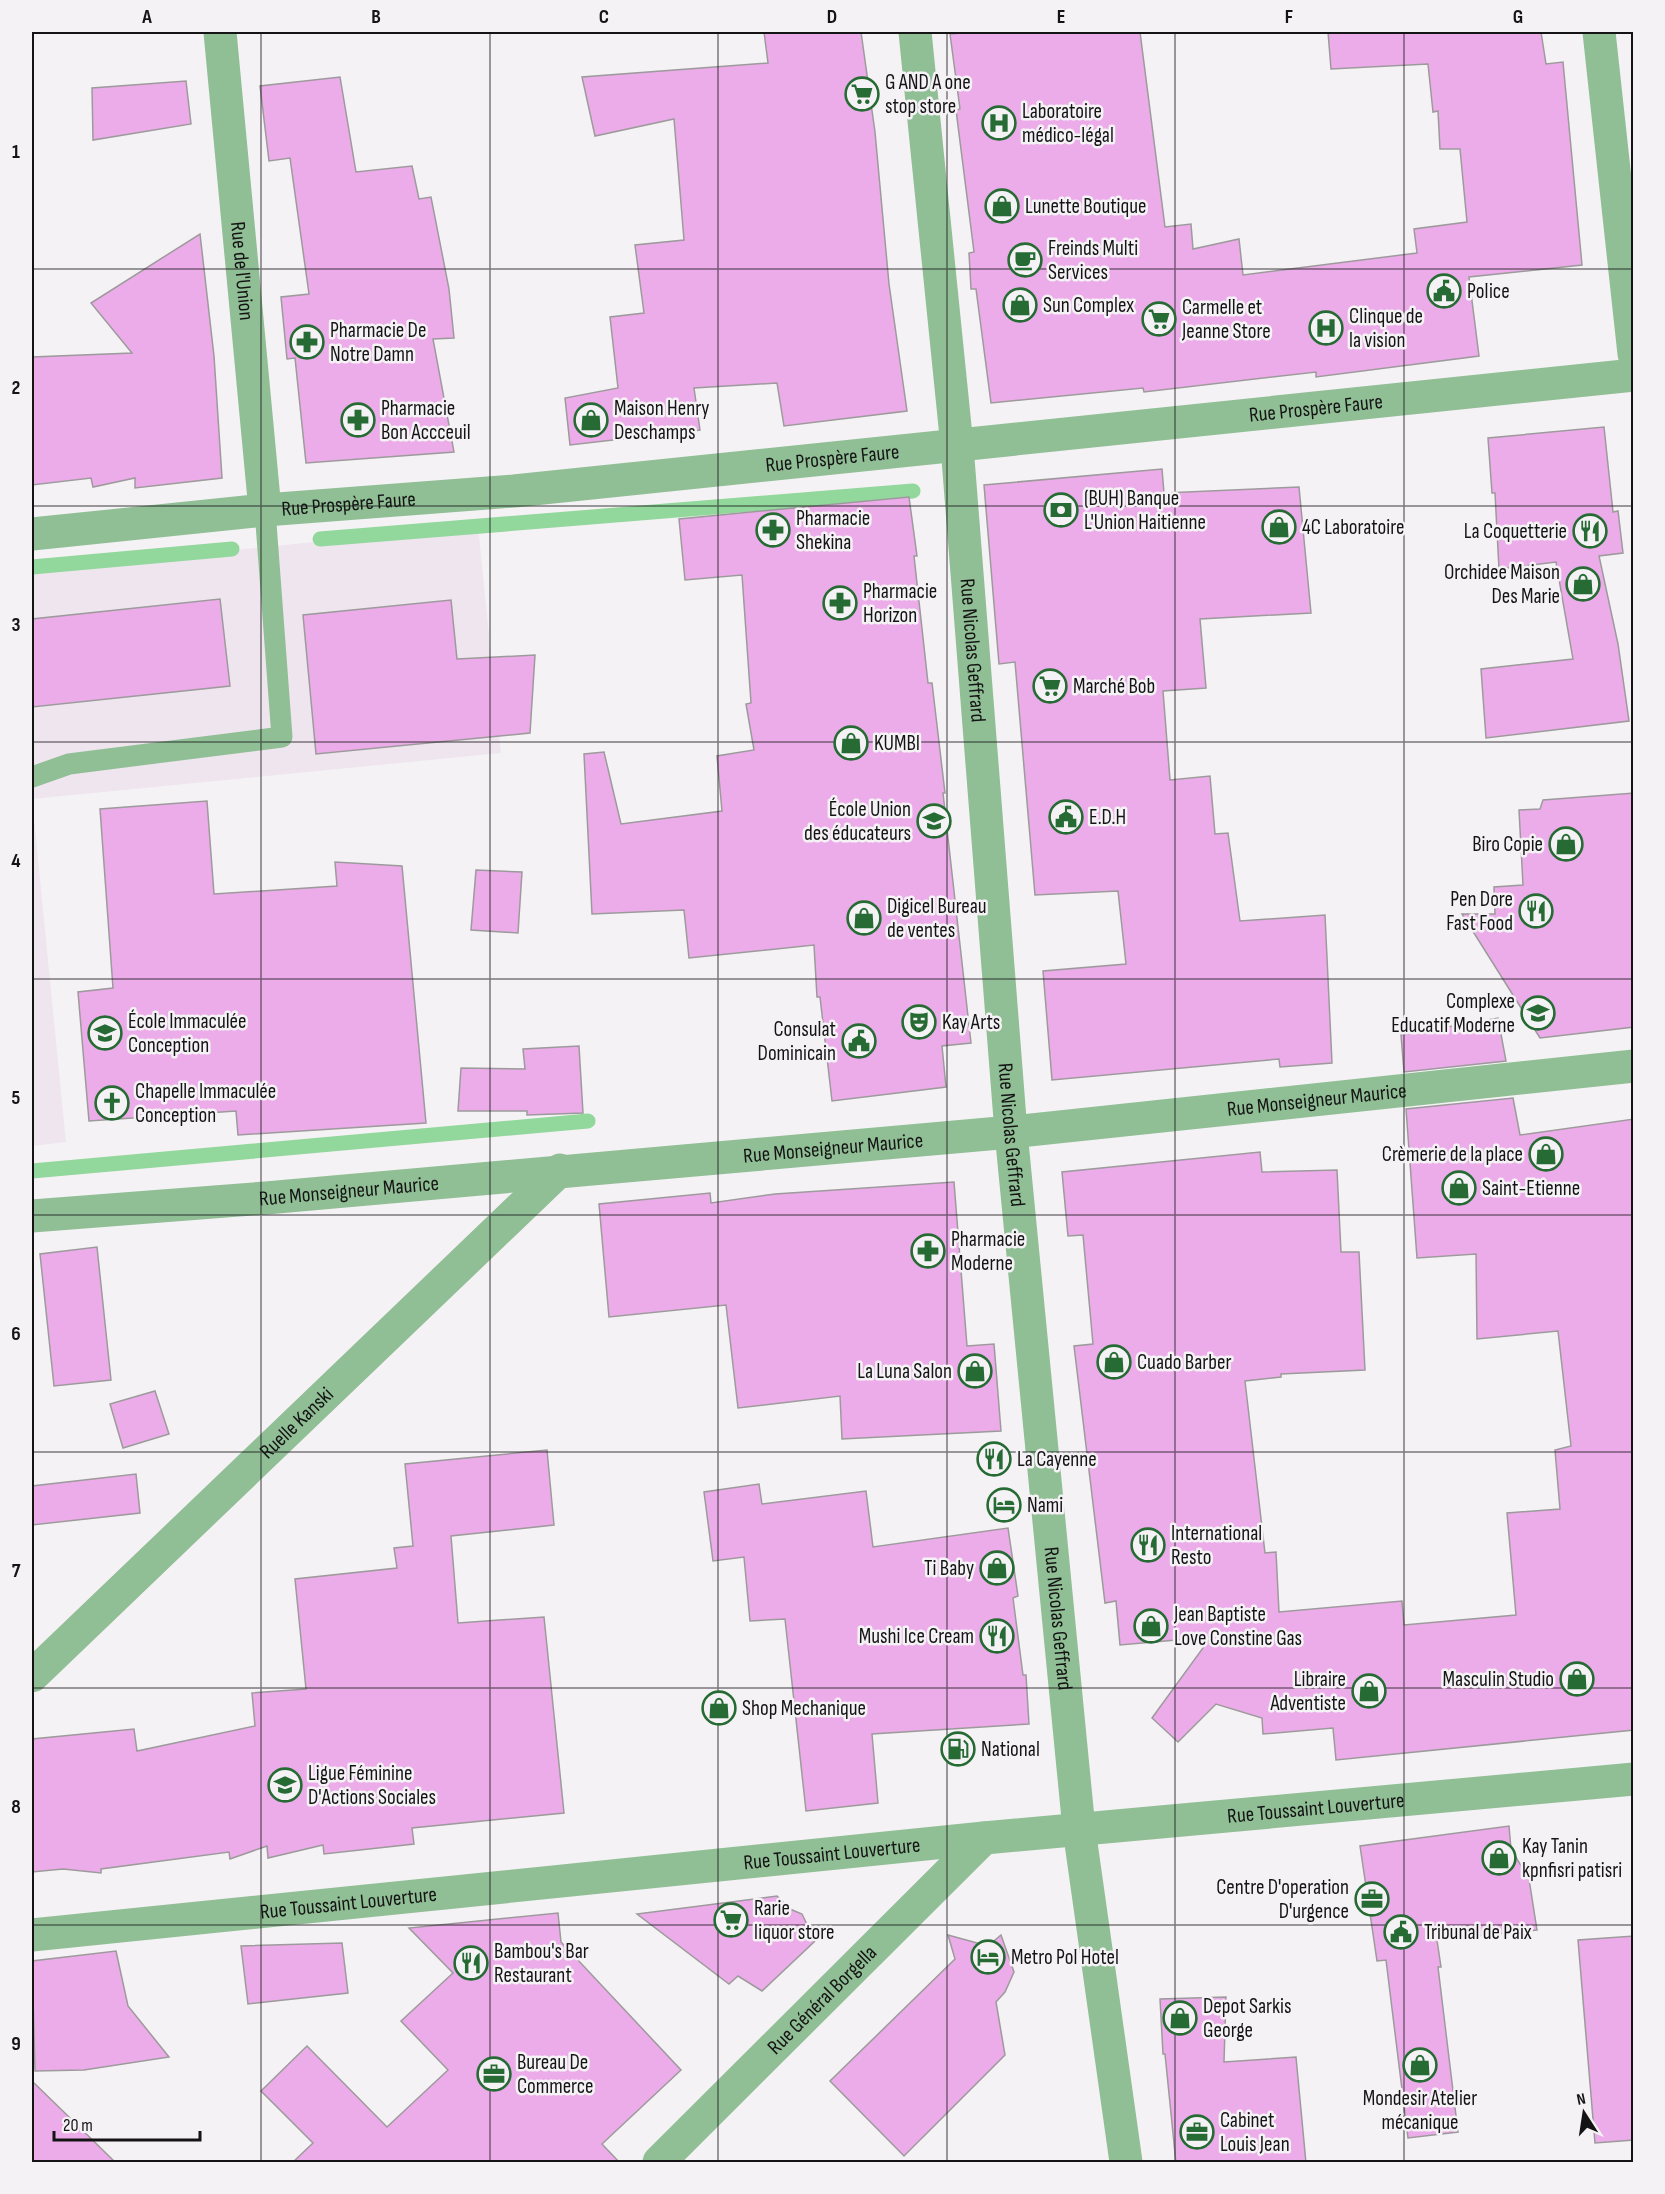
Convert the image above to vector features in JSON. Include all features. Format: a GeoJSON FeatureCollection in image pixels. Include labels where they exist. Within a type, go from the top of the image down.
{"type":"FeatureCollection","features":[{"type":"Feature","properties":{"kind":"street","name":"Rue de l'Union"},"geometry":{"type":"LineString","coordinates":[[220,32],[265,510]]}},
{"type":"Feature","properties":{"kind":"street","name":"Rue Nicolas Geffrard"},"geometry":{"type":"LineString","coordinates":[[915,32],[957,446],[1011,1132],[1079,1829],[1126,2163]]}},
{"type":"Feature","properties":{"kind":"street"},"geometry":{"type":"LineString","coordinates":[[1599,32],[1634,354]]}},
{"type":"Feature","properties":{"kind":"street","name":"Rue Prospère Faure"},"geometry":{"type":"LineString","coordinates":[[32,534],[265,510],[514,491],[1634,375]]}},
{"type":"Feature","properties":{"kind":"street","name":"Rue Monseigneur Maurice"},"geometry":{"type":"LineString","coordinates":[[32,1216],[266,1198],[560,1170],[1011,1132],[1634,1066]]}},
{"type":"Feature","properties":{"kind":"street","name":"Ruelle Kanski"},"geometry":{"type":"LineString","coordinates":[[32,1676],[560,1170]]}},
{"type":"Feature","properties":{"kind":"street","name":"Rue Toussaint Louverture"},"geometry":{"type":"LineString","coordinates":[[32,1935],[984,1838],[1634,1779]]}},
{"type":"Feature","properties":{"kind":"street","name":"Rue Général Borgella"},"geometry":{"type":"LineString","coordinates":[[659,2163],[984,1838]]}},
{"type":"Feature","properties":{"kind":"lane"},"geometry":{"type":"LineString","coordinates":[[32,777],[69,764],[282,737],[265,510]]}},
{"type":"Feature","properties":{"kind":"shaded area"},"geometry":{"type":"Polygon","coordinates":[[[478,526],[501,753],[32,799],[32,570],[478,526]]]}},
{"type":"Feature","properties":{"kind":"shaded area"},"geometry":{"type":"Polygon","coordinates":[[[32,799],[66,1142],[32,1146],[32,799]]]}},
{"type":"Feature","properties":{"kind":"building"},"geometry":{"type":"Polygon","coordinates":[[[764,32],[861,32],[875,132],[889,284],[907,411],[784,426],[777,383],[694,388],[700,430],[570,445],[565,398],[618,388],[610,317],[644,313],[635,245],[684,240],[674,119],[595,136],[582,77],[768,63],[764,32]]]}},
{"type":"Feature","properties":{"kind":"building"},"geometry":{"type":"Polygon","coordinates":[[[1140,32],[1165,227],[1191,224],[1193,249],[1239,239],[1243,275],[1417,253],[1414,229],[1467,222],[1460,149],[1440,149],[1438,111],[1433,112],[1428,64],[1331,69],[1328,32],[1541,32],[1546,64],[1563,62],[1582,265],[1469,277],[1479,356],[1316,377],[1316,372],[1144,392],[1143,388],[991,403],[976,289],[971,289],[969,253],[974,252],[956,110],[960,109],[950,34],[1140,32]]]}},
{"type":"Feature","properties":{"kind":"building"},"geometry":{"type":"Polygon","coordinates":[[[340,77],[356,172],[412,166],[419,199],[431,197],[449,289],[454,338],[433,339],[454,452],[306,463],[295,358],[287,359],[281,297],[309,294],[290,158],[269,161],[260,86],[340,77]]]}},
{"type":"Feature","properties":{"kind":"building"},"geometry":{"type":"Polygon","coordinates":[[[186,81],[191,124],[93,140],[92,88],[186,81]]]}},
{"type":"Feature","properties":{"kind":"building"},"geometry":{"type":"Polygon","coordinates":[[[200,234],[214,356],[222,478],[135,488],[135,478],[93,487],[91,478],[32,485],[32,357],[132,353],[91,303],[200,234]]]}},
{"type":"Feature","properties":{"kind":"building"},"geometry":{"type":"Polygon","coordinates":[[[1604,427],[1613,512],[1618,511],[1623,553],[1599,556],[1618,644],[1629,721],[1486,738],[1481,669],[1573,659],[1556,562],[1499,569],[1495,493],[1492,493],[1488,438],[1604,427]]]}},
{"type":"Feature","properties":{"kind":"building"},"geometry":{"type":"Polygon","coordinates":[[[1162,469],[1164,493],[1299,487],[1311,613],[1200,619],[1206,688],[1163,691],[1170,780],[1210,776],[1215,834],[1228,833],[1240,921],[1325,915],[1332,1063],[1280,1067],[1279,1059],[1052,1080],[1043,971],[1126,964],[1118,891],[1035,895],[1015,662],[999,664],[984,485],[1162,469]]]}},
{"type":"Feature","properties":{"kind":"building"},"geometry":{"type":"Polygon","coordinates":[[[909,497],[917,556],[914,556],[928,683],[932,683],[945,793],[943,793],[971,1043],[942,1046],[946,1087],[832,1101],[820,997],[817,997],[814,945],[689,958],[684,910],[592,914],[584,754],[604,752],[621,824],[722,811],[717,756],[754,750],[746,704],[751,703],[742,575],[685,580],[679,519],[909,497]]]}},
{"type":"Feature","properties":{"kind":"building"},"geometry":{"type":"Polygon","coordinates":[[[220,599],[230,686],[32,707],[32,619],[220,599]]]}},
{"type":"Feature","properties":{"kind":"building"},"geometry":{"type":"Polygon","coordinates":[[[451,600],[457,659],[535,655],[530,733],[316,754],[303,615],[451,600]]]}},
{"type":"Feature","properties":{"kind":"building"},"geometry":{"type":"Polygon","coordinates":[[[1634,793],[1634,1027],[1540,1038],[1462,914],[1495,914],[1494,887],[1523,885],[1519,810],[1540,809],[1543,800],[1634,793]]]}},
{"type":"Feature","properties":{"kind":"building"},"geometry":{"type":"Polygon","coordinates":[[[207,801],[214,894],[337,886],[335,862],[402,866],[426,1123],[238,1135],[236,1111],[89,1121],[78,992],[113,988],[100,809],[207,801]]]}},
{"type":"Feature","properties":{"kind":"building"},"geometry":{"type":"Polygon","coordinates":[[[476,870],[522,872],[518,933],[471,930],[476,870]]]}},
{"type":"Feature","properties":{"kind":"building"},"geometry":{"type":"Polygon","coordinates":[[[1498,1018],[1506,1061],[1404,1072],[1401,1035],[1498,1018]]]}},
{"type":"Feature","properties":{"kind":"building"},"geometry":{"type":"Polygon","coordinates":[[[579,1046],[583,1113],[527,1115],[527,1111],[458,1111],[461,1068],[525,1069],[523,1049],[579,1046]]]}},
{"type":"Feature","properties":{"kind":"building"},"geometry":{"type":"Polygon","coordinates":[[[1513,1098],[1520,1135],[1634,1119],[1634,1730],[1336,1760],[1333,1728],[1263,1734],[1262,1718],[1216,1704],[1178,1742],[1152,1718],[1211,1637],[1120,1645],[1116,1601],[1105,1603],[1074,1346],[1093,1344],[1083,1235],[1068,1236],[1062,1172],[1260,1152],[1262,1172],[1337,1170],[1341,1252],[1359,1252],[1365,1370],[1281,1374],[1281,1377],[1245,1381],[1265,1553],[1276,1552],[1279,1612],[1402,1601],[1404,1625],[1516,1615],[1507,1513],[1560,1509],[1555,1450],[1571,1446],[1558,1331],[1477,1339],[1476,1254],[1417,1258],[1406,1109],[1513,1098]]]}},
{"type":"Feature","properties":{"kind":"building"},"geometry":{"type":"Polygon","coordinates":[[[954,1182],[967,1346],[994,1344],[1001,1431],[842,1439],[840,1396],[738,1408],[726,1305],[609,1317],[599,1204],[710,1193],[711,1203],[775,1194],[954,1182]]]}},
{"type":"Feature","properties":{"kind":"building"},"geometry":{"type":"Polygon","coordinates":[[[97,1247],[111,1380],[54,1386],[40,1254],[97,1247]]]}},
{"type":"Feature","properties":{"kind":"building"},"geometry":{"type":"Polygon","coordinates":[[[155,1391],[169,1434],[123,1448],[110,1404],[155,1391]]]}},
{"type":"Feature","properties":{"kind":"building"},"geometry":{"type":"Polygon","coordinates":[[[547,1450],[554,1525],[451,1536],[458,1623],[544,1617],[564,1813],[412,1828],[414,1844],[324,1854],[323,1845],[268,1858],[267,1846],[230,1859],[229,1852],[101,1869],[101,1873],[63,1869],[32,1872],[32,1739],[134,1729],[137,1751],[255,1726],[252,1693],[306,1689],[295,1579],[397,1568],[394,1548],[413,1546],[405,1464],[547,1450]]]}},
{"type":"Feature","properties":{"kind":"building"},"geometry":{"type":"Polygon","coordinates":[[[136,1474],[140,1513],[32,1525],[32,1486],[136,1474]]]}},
{"type":"Feature","properties":{"kind":"building"},"geometry":{"type":"Polygon","coordinates":[[[759,1484],[762,1504],[866,1491],[873,1547],[1008,1528],[1018,1596],[1013,1598],[1023,1675],[1026,1675],[1029,1724],[872,1734],[878,1803],[806,1811],[785,1619],[750,1621],[744,1557],[713,1561],[704,1492],[759,1484]]]}},
{"type":"Feature","properties":{"kind":"building"},"geometry":{"type":"Polygon","coordinates":[[[1509,1826],[1511,1849],[1529,1879],[1537,1930],[1437,1940],[1441,1967],[1438,1967],[1458,2132],[1408,2138],[1386,1960],[1377,1961],[1360,1846],[1509,1826]]]}},
{"type":"Feature","properties":{"kind":"building"},"geometry":{"type":"Polygon","coordinates":[[[777,1896],[790,1909],[802,1914],[815,1941],[762,1991],[738,1976],[729,1984],[637,1914],[777,1896]]]}},
{"type":"Feature","properties":{"kind":"building"},"geometry":{"type":"Polygon","coordinates":[[[558,1913],[561,1942],[681,2070],[602,2144],[620,2163],[292,2163],[313,2143],[261,2091],[307,2046],[387,2127],[448,2070],[401,2021],[453,1973],[409,1928],[558,1913]]]}},
{"type":"Feature","properties":{"kind":"building"},"geometry":{"type":"Polygon","coordinates":[[[948,1935],[988,1946],[1001,1935],[1014,1972],[1005,1992],[996,2002],[1005,2055],[904,2156],[830,2081],[955,1959],[948,1935]]]}},
{"type":"Feature","properties":{"kind":"building"},"geometry":{"type":"Polygon","coordinates":[[[1634,1936],[1634,2140],[1595,2143],[1578,1940],[1634,1936]]]}},
{"type":"Feature","properties":{"kind":"building"},"geometry":{"type":"Polygon","coordinates":[[[342,1943],[348,1993],[248,2004],[241,1946],[342,1943]]]}},
{"type":"Feature","properties":{"kind":"building"},"geometry":{"type":"Polygon","coordinates":[[[116,1951],[128,2006],[169,2057],[84,2070],[35,2071],[32,1961],[116,1951]]]}},
{"type":"Feature","properties":{"kind":"building"},"geometry":{"type":"Polygon","coordinates":[[[1226,1997],[1224,2062],[1296,2057],[1306,2163],[1176,2163],[1165,2054],[1163,2054],[1160,1999],[1226,1997]]]}},
{"type":"Feature","properties":{"kind":"building"},"geometry":{"type":"Polygon","coordinates":[[[32,2081],[68,2116],[116,2163],[32,2163],[32,2081]]]}},
{"type":"Feature","properties":{"kind":"waterway"},"geometry":{"type":"LineString","coordinates":[[320,539],[913,491]]}},
{"type":"Feature","properties":{"kind":"waterway"},"geometry":{"type":"LineString","coordinates":[[32,567],[232,549]]}},
{"type":"Feature","properties":{"kind":"waterway"},"geometry":{"type":"LineString","coordinates":[[32,1171],[588,1121]]}},
{"type":"Feature","properties":{"kind":"place","name":"G AND A one stop store"},"geometry":{"type":"Point","coordinates":[862,94]}},
{"type":"Feature","properties":{"kind":"place","name":"Laboratoire médico-légal"},"geometry":{"type":"Point","coordinates":[999,123]}},
{"type":"Feature","properties":{"kind":"place","name":"Lunette Boutique"},"geometry":{"type":"Point","coordinates":[1002,206]}},
{"type":"Feature","properties":{"kind":"place","name":"Freinds Multi Services"},"geometry":{"type":"Point","coordinates":[1025,260]}},
{"type":"Feature","properties":{"kind":"place","name":"Police"},"geometry":{"type":"Point","coordinates":[1444,291]}},
{"type":"Feature","properties":{"kind":"place","name":"Sun Complex"},"geometry":{"type":"Point","coordinates":[1020,305]}},
{"type":"Feature","properties":{"kind":"place","name":"Carmelle et Jeanne Store"},"geometry":{"type":"Point","coordinates":[1159,319]}},
{"type":"Feature","properties":{"kind":"place","name":"Clinque de la vision"},"geometry":{"type":"Point","coordinates":[1326,328]}},
{"type":"Feature","properties":{"kind":"place","name":"Pharmacie De Notre Damn"},"geometry":{"type":"Point","coordinates":[307,342]}},
{"type":"Feature","properties":{"kind":"place","name":"Pharmacie Bon Accceuil"},"geometry":{"type":"Point","coordinates":[358,420]}},
{"type":"Feature","properties":{"kind":"place","name":"Maison Henry Deschamps"},"geometry":{"type":"Point","coordinates":[591,420]}},
{"type":"Feature","properties":{"kind":"place","name":"(BUH) Banque L'Union Haitienne"},"geometry":{"type":"Point","coordinates":[1061,510]}},
{"type":"Feature","properties":{"kind":"place","name":"4C Laboratoire"},"geometry":{"type":"Point","coordinates":[1279,527]}},
{"type":"Feature","properties":{"kind":"place","name":"Pharmacie Shekina"},"geometry":{"type":"Point","coordinates":[773,530]}},
{"type":"Feature","properties":{"kind":"place","name":"La Coquetterie"},"geometry":{"type":"Point","coordinates":[1590,531]}},
{"type":"Feature","properties":{"kind":"place","name":"Orchidee Maison Des Marie"},"geometry":{"type":"Point","coordinates":[1583,584]}},
{"type":"Feature","properties":{"kind":"place","name":"Pharmacie Horizon"},"geometry":{"type":"Point","coordinates":[840,603]}},
{"type":"Feature","properties":{"kind":"place","name":"Marché Bob"},"geometry":{"type":"Point","coordinates":[1050,686]}},
{"type":"Feature","properties":{"kind":"place","name":"KUMBI"},"geometry":{"type":"Point","coordinates":[851,743]}},
{"type":"Feature","properties":{"kind":"place","name":"E.D.H"},"geometry":{"type":"Point","coordinates":[1066,817]}},
{"type":"Feature","properties":{"kind":"place","name":"École Union des éducateurs"},"geometry":{"type":"Point","coordinates":[934,821]}},
{"type":"Feature","properties":{"kind":"place","name":"Biro Copie"},"geometry":{"type":"Point","coordinates":[1566,844]}},
{"type":"Feature","properties":{"kind":"place","name":"Pen Dore Fast Food"},"geometry":{"type":"Point","coordinates":[1536,911]}},
{"type":"Feature","properties":{"kind":"place","name":"Digicel Bureau de ventes"},"geometry":{"type":"Point","coordinates":[864,918]}},
{"type":"Feature","properties":{"kind":"place","name":"Complexe Educatif Moderne"},"geometry":{"type":"Point","coordinates":[1538,1013]}},
{"type":"Feature","properties":{"kind":"place","name":"Kay Arts"},"geometry":{"type":"Point","coordinates":[919,1022]}},
{"type":"Feature","properties":{"kind":"place","name":"École Immaculée Conception"},"geometry":{"type":"Point","coordinates":[105,1033]}},
{"type":"Feature","properties":{"kind":"place","name":"Consulat Dominicain"},"geometry":{"type":"Point","coordinates":[859,1041]}},
{"type":"Feature","properties":{"kind":"place","name":"Chapelle Immaculée Conception"},"geometry":{"type":"Point","coordinates":[112,1103]}},
{"type":"Feature","properties":{"kind":"place","name":"Crèmerie de la place"},"geometry":{"type":"Point","coordinates":[1546,1154]}},
{"type":"Feature","properties":{"kind":"place","name":"Saint-Etienne"},"geometry":{"type":"Point","coordinates":[1459,1188]}},
{"type":"Feature","properties":{"kind":"place","name":"Pharmacie Moderne"},"geometry":{"type":"Point","coordinates":[928,1251]}},
{"type":"Feature","properties":{"kind":"place","name":"Cuado Barber"},"geometry":{"type":"Point","coordinates":[1114,1362]}},
{"type":"Feature","properties":{"kind":"place","name":"La Luna Salon"},"geometry":{"type":"Point","coordinates":[975,1371]}},
{"type":"Feature","properties":{"kind":"place","name":"La Cayenne"},"geometry":{"type":"Point","coordinates":[994,1459]}},
{"type":"Feature","properties":{"kind":"place","name":"Nami"},"geometry":{"type":"Point","coordinates":[1004,1505]}},
{"type":"Feature","properties":{"kind":"place","name":"International Resto"},"geometry":{"type":"Point","coordinates":[1148,1545]}},
{"type":"Feature","properties":{"kind":"place","name":"Ti Baby"},"geometry":{"type":"Point","coordinates":[997,1568]}},
{"type":"Feature","properties":{"kind":"place","name":"Jean Baptiste Love Constine Gas"},"geometry":{"type":"Point","coordinates":[1151,1626]}},
{"type":"Feature","properties":{"kind":"place","name":"Mushi Ice Cream"},"geometry":{"type":"Point","coordinates":[997,1636]}},
{"type":"Feature","properties":{"kind":"place","name":"Masculin Studio"},"geometry":{"type":"Point","coordinates":[1577,1679]}},
{"type":"Feature","properties":{"kind":"place","name":"Libraire Adventiste"},"geometry":{"type":"Point","coordinates":[1369,1691]}},
{"type":"Feature","properties":{"kind":"place","name":"Shop Mechanique"},"geometry":{"type":"Point","coordinates":[719,1708]}},
{"type":"Feature","properties":{"kind":"place","name":"National"},"geometry":{"type":"Point","coordinates":[958,1749]}},
{"type":"Feature","properties":{"kind":"place","name":"Ligue Féminine D'Actions Sociales"},"geometry":{"type":"Point","coordinates":[285,1785]}},
{"type":"Feature","properties":{"kind":"place","name":"Kay Tanin kpnfisri patisri"},"geometry":{"type":"Point","coordinates":[1499,1858]}},
{"type":"Feature","properties":{"kind":"place","name":"Centre D'operation D'urgence"},"geometry":{"type":"Point","coordinates":[1372,1899]}},
{"type":"Feature","properties":{"kind":"place","name":"Rarie liquor store"},"geometry":{"type":"Point","coordinates":[731,1920]}},
{"type":"Feature","properties":{"kind":"place","name":"Tribunal de Paix"},"geometry":{"type":"Point","coordinates":[1401,1932]}},
{"type":"Feature","properties":{"kind":"place","name":"Metro Pol Hotel"},"geometry":{"type":"Point","coordinates":[988,1957]}},
{"type":"Feature","properties":{"kind":"place","name":"Bambou's Bar Restaurant"},"geometry":{"type":"Point","coordinates":[471,1963]}},
{"type":"Feature","properties":{"kind":"place","name":"Depot Sarkis George"},"geometry":{"type":"Point","coordinates":[1180,2018]}},
{"type":"Feature","properties":{"kind":"place","name":"Mondesir Atelier mécanique"},"geometry":{"type":"Point","coordinates":[1420,2065]}},
{"type":"Feature","properties":{"kind":"place","name":"Bureau De Commerce"},"geometry":{"type":"Point","coordinates":[494,2074]}},
{"type":"Feature","properties":{"kind":"place","name":"Cabinet Louis Jean"},"geometry":{"type":"Point","coordinates":[1197,2132]}}]}
